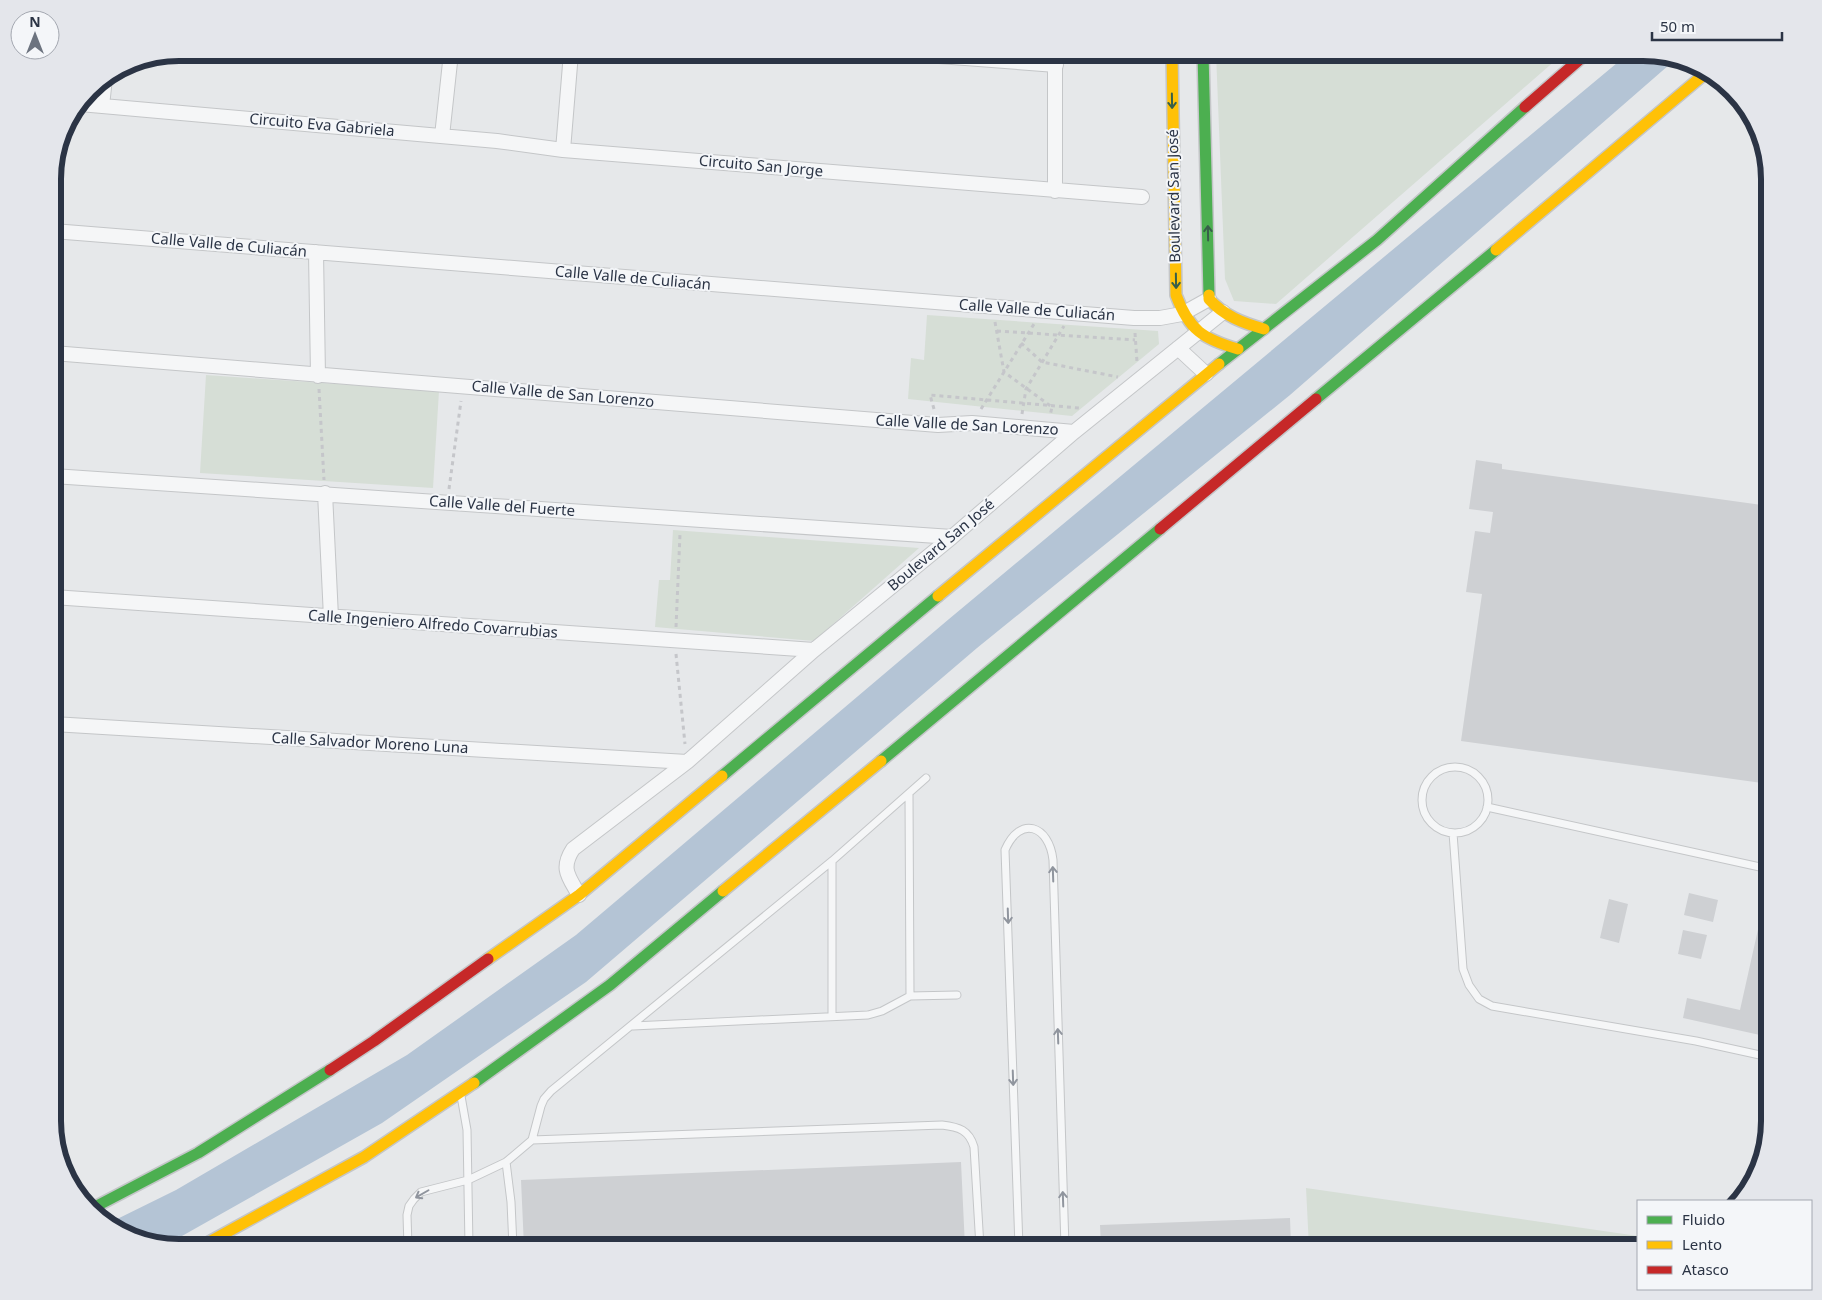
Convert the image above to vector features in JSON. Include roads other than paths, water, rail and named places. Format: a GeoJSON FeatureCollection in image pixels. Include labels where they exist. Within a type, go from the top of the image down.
{"type":"FeatureCollection","features":[{"type":"Feature","properties":{"kind":"street"},"geometry":{"type":"LineString","coordinates":[[442,136],[449,61]]}},
{"type":"Feature","properties":{"kind":"street"},"geometry":{"type":"LineString","coordinates":[[563,150],[570,61]]}},
{"type":"Feature","properties":{"kind":"street"},"geometry":{"type":"LineString","coordinates":[[1055,61],[1055,191]]}},
{"type":"Feature","properties":{"kind":"street","name":"Boulevard San José"},"geometry":{"type":"LineString","coordinates":[[1172,61],[1176,295],[1182,314],[1197,332],[1216,343],[1238,349]]}},
{"type":"Feature","properties":{"kind":"street"},"geometry":{"type":"LineString","coordinates":[[1203,61],[1209,299],[1223,312],[1241,323],[1264,329]]}},
{"type":"Feature","properties":{"kind":"street"},"geometry":{"type":"LineString","coordinates":[[98,1206],[198,1153],[374,1041],[579,895],[1206,374],[1377,240],[1577,61]]}},
{"type":"Feature","properties":{"kind":"street"},"geometry":{"type":"LineString","coordinates":[[216,1239],[364,1157],[460,1093],[610,985],[1424,310],[1701,77]]}},
{"type":"Feature","properties":{"kind":"street"},"geometry":{"type":"LineString","coordinates":[[102,106],[104,89]]}},
{"type":"Feature","properties":{"kind":"street","name":"Circuito Eva Gabriela"},"geometry":{"type":"LineString","coordinates":[[87,105],[442,136],[563,150]]}},
{"type":"Feature","properties":{"kind":"street","name":"Circuito San Jorge"},"geometry":{"type":"LineString","coordinates":[[563,150],[1142,197]]}},
{"type":"Feature","properties":{"kind":"street","name":"Calle Valle de Culiacán"},"geometry":{"type":"LineString","coordinates":[[62,232],[1134,318],[1160,318],[1182,314],[1209,299]]}},
{"type":"Feature","properties":{"kind":"street"},"geometry":{"type":"LineString","coordinates":[[316,252],[318,376]]}},
{"type":"Feature","properties":{"kind":"street","name":"Boulevard San José"},"geometry":{"type":"LineString","coordinates":[[579,895],[567,872],[566,859],[573,849],[687,762],[814,650],[952,537],[1074,432],[1223,312]]}},
{"type":"Feature","properties":{"kind":"street"},"geometry":{"type":"LineString","coordinates":[[1178,348],[1206,374]]}},
{"type":"Feature","properties":{"kind":"street","name":"Calle Valle de San Lorenzo"},"geometry":{"type":"LineString","coordinates":[[62,354],[938,425],[972,423],[1074,432]]}},
{"type":"Feature","properties":{"kind":"street","name":"Calle Valle del Fuerte"},"geometry":{"type":"LineString","coordinates":[[62,477],[952,537]]}},
{"type":"Feature","properties":{"kind":"street"},"geometry":{"type":"LineString","coordinates":[[325,493],[331,617]]}},
{"type":"Feature","properties":{"kind":"street","name":"Calle Ingeniero Alfredo Covarrubias"},"geometry":{"type":"LineString","coordinates":[[62,598],[814,650]]}},
{"type":"Feature","properties":{"kind":"street","name":"Calle Salvador Moreno Luna"},"geometry":{"type":"LineString","coordinates":[[62,725],[687,762]]}},
{"type":"Feature","properties":{"kind":"lane"},"geometry":{"type":"LineString","coordinates":[[1457,767],[1468,770],[1478,776],[1488,796],[1487,807],[1482,818],[1475,826],[1464,831],[1442,830],[1432,824],[1426,815],[1422,804],[1423,792],[1427,782],[1435,774],[1446,768],[1457,767]]}},
{"type":"Feature","properties":{"kind":"lane"},"geometry":{"type":"LineString","coordinates":[[408,1239],[407,1215],[409,1206],[414,1198],[421,1192],[468,1180],[506,1162],[532,1140],[544,1099],[832,861],[926,778]]}},
{"type":"Feature","properties":{"kind":"lane"},"geometry":{"type":"LineString","coordinates":[[909,794],[910,996]]}},
{"type":"Feature","properties":{"kind":"lane"},"geometry":{"type":"LineString","coordinates":[[1487,807],[1761,867]]}},
{"type":"Feature","properties":{"kind":"lane"},"geometry":{"type":"LineString","coordinates":[[1020,1239],[1005,850],[1010,837],[1022,829],[1034,828],[1045,835],[1051,846],[1053,860],[1065,1239]]}},
{"type":"Feature","properties":{"kind":"lane"},"geometry":{"type":"LineString","coordinates":[[1453,832],[1463,969],[1469,985],[1479,999],[1492,1006],[1696,1041],[1761,1055]]}},
{"type":"Feature","properties":{"kind":"lane"},"geometry":{"type":"LineString","coordinates":[[832,861],[832,1016]]}},
{"type":"Feature","properties":{"kind":"lane"},"geometry":{"type":"LineString","coordinates":[[633,1026],[868,1015],[882,1011],[910,996],[957,995]]}},
{"type":"Feature","properties":{"kind":"lane"},"geometry":{"type":"LineString","coordinates":[[460,1093],[467,1130],[469,1239]]}},
{"type":"Feature","properties":{"kind":"lane"},"geometry":{"type":"LineString","coordinates":[[532,1140],[956,1126],[965,1130],[971,1137],[974,1147],[979,1239]]}},
{"type":"Feature","properties":{"kind":"lane"},"geometry":{"type":"LineString","coordinates":[[506,1162],[511,1202],[513,1239]]}},
{"type":"Feature","properties":{"kind":"water"},"geometry":{"type":"Polygon","coordinates":[[[1619,61],[1643,61],[1670,64],[1290,395],[977,648],[586,982],[382,1123],[177,1239],[141,1233],[115,1220],[176,1190],[407,1055],[576,935],[949,619],[1619,61]]]}}]}
